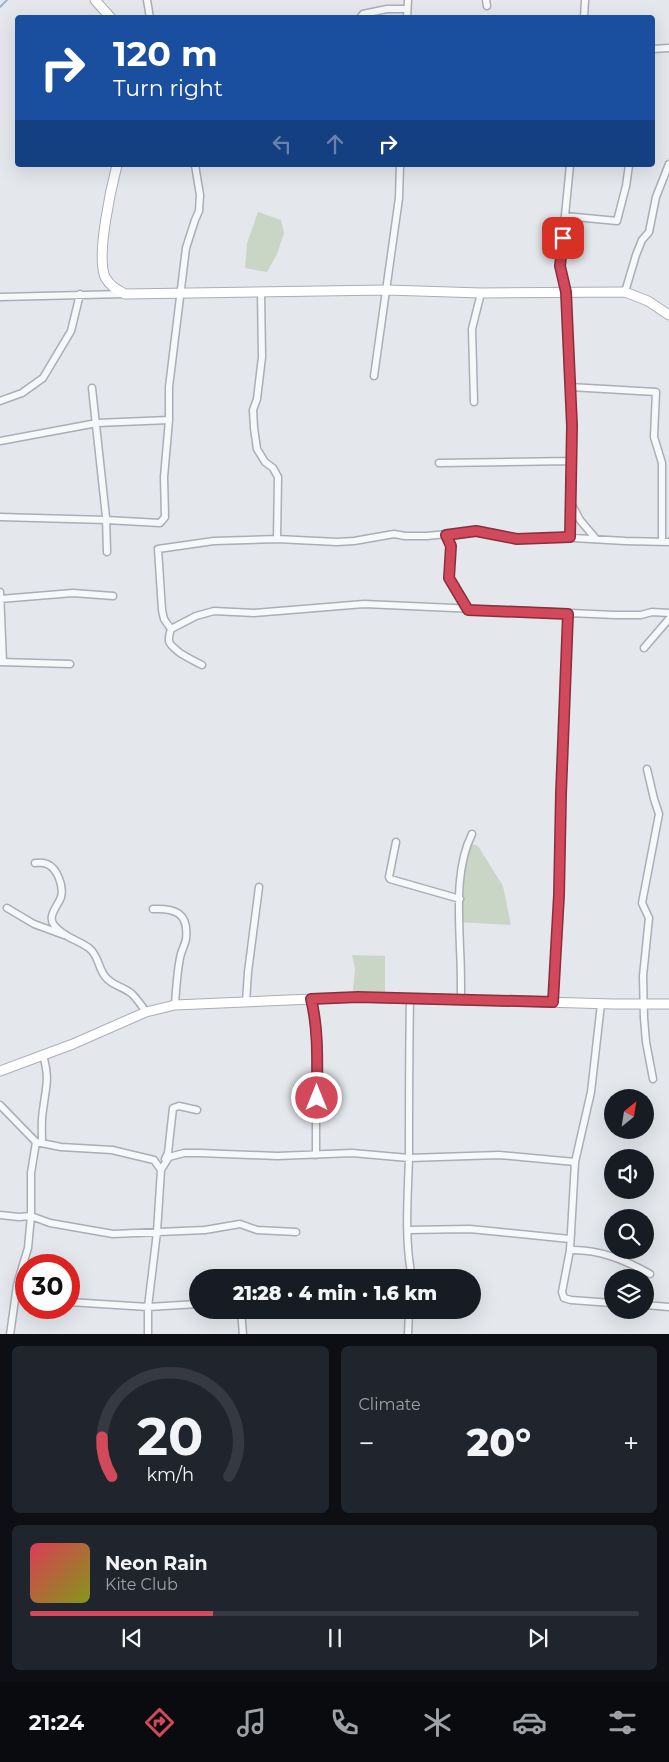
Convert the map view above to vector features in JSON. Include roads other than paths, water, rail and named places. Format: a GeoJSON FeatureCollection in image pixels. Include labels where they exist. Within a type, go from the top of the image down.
{"type":"FeatureCollection","features":[{"type":"Feature","properties":{"kind":"main road"},"geometry":{"type":"LineString","coordinates":[[94,0],[108,15]]}},
{"type":"Feature","properties":{"kind":"main road"},"geometry":{"type":"LineString","coordinates":[[117,167],[104,234],[102,263],[105,276],[112,288],[125,294],[386,290],[481,293],[625,292],[667,310]]}},
{"type":"Feature","properties":{"kind":"main road"},"geometry":{"type":"LineString","coordinates":[[0,1071],[90,1037],[146,1012],[175,1004],[358,997],[601,1004],[669,1004]]}},
{"type":"Feature","properties":{"kind":"street"},"geometry":{"type":"LineString","coordinates":[[147,0],[150,15]]}},
{"type":"Feature","properties":{"kind":"street"},"geometry":{"type":"LineString","coordinates":[[584,15],[585,0]]}},
{"type":"Feature","properties":{"kind":"street"},"geometry":{"type":"LineString","coordinates":[[362,15],[409,3]]}},
{"type":"Feature","properties":{"kind":"street"},"geometry":{"type":"LineString","coordinates":[[655,49],[669,48]]}},
{"type":"Feature","properties":{"kind":"street"},"geometry":{"type":"LineString","coordinates":[[625,292],[636,255],[642,240],[649,232],[656,197],[669,164]]}},
{"type":"Feature","properties":{"kind":"street"},"geometry":{"type":"LineString","coordinates":[[0,517],[160,523],[164,521],[164,477],[169,420],[169,387],[179,294],[186,248],[199,211],[200,195],[195,167]]}},
{"type":"Feature","properties":{"kind":"street"},"geometry":{"type":"LineString","coordinates":[[374,376],[399,198],[400,167]]}},
{"type":"Feature","properties":{"kind":"street"},"geometry":{"type":"LineString","coordinates":[[570,167],[560,266],[566,292],[572,426],[570,537]]}},
{"type":"Feature","properties":{"kind":"street"},"geometry":{"type":"LineString","coordinates":[[565,216],[617,221],[629,167]]}},
{"type":"Feature","properties":{"kind":"street"},"geometry":{"type":"LineString","coordinates":[[261,293],[262,357],[254,410],[254,428],[257,449],[265,462],[273,468],[278,478],[277,539]]}},
{"type":"Feature","properties":{"kind":"street"},"geometry":{"type":"LineString","coordinates":[[474,402],[472,329],[481,293]]}},
{"type":"Feature","properties":{"kind":"street"},"geometry":{"type":"LineString","coordinates":[[0,401],[22,393],[43,378],[71,331],[80,294]]}},
{"type":"Feature","properties":{"kind":"street"},"geometry":{"type":"LineString","coordinates":[[0,297],[125,294]]}},
{"type":"Feature","properties":{"kind":"street"},"geometry":{"type":"LineString","coordinates":[[171,629],[164,619],[162,610],[158,549],[214,541],[277,539],[337,542],[394,534],[405,536],[446,535],[476,531],[517,539],[570,537],[666,541],[662,463],[654,437],[656,392],[570,387]]}},
{"type":"Feature","properties":{"kind":"street"},"geometry":{"type":"LineString","coordinates":[[92,388],[106,520],[107,552]]}},
{"type":"Feature","properties":{"kind":"street"},"geometry":{"type":"LineString","coordinates":[[0,441],[97,423],[169,420]]}},
{"type":"Feature","properties":{"kind":"street"},"geometry":{"type":"LineString","coordinates":[[439,464],[571,461]]}},
{"type":"Feature","properties":{"kind":"street"},"geometry":{"type":"LineString","coordinates":[[571,503],[580,520],[596,539]]}},
{"type":"Feature","properties":{"kind":"street"},"geometry":{"type":"LineString","coordinates":[[446,535],[451,546],[449,578],[468,610]]}},
{"type":"Feature","properties":{"kind":"street"},"geometry":{"type":"LineString","coordinates":[[70,664],[2,662],[0,597],[73,593],[113,596]]}},
{"type":"Feature","properties":{"kind":"street"},"geometry":{"type":"LineString","coordinates":[[202,665],[188,659],[170,644],[168,640],[171,629],[196,616],[214,611],[254,613],[364,604],[568,614],[641,616],[652,612],[669,613]]}},
{"type":"Feature","properties":{"kind":"street"},"geometry":{"type":"LineString","coordinates":[[553,1002],[559,895],[568,614]]}},
{"type":"Feature","properties":{"kind":"street"},"geometry":{"type":"LineString","coordinates":[[644,648],[669,619]]}},
{"type":"Feature","properties":{"kind":"street"},"geometry":{"type":"LineString","coordinates":[[647,769],[659,814],[642,903],[649,918],[643,976],[643,1004],[646,1042],[653,1079]]}},
{"type":"Feature","properties":{"kind":"street"},"geometry":{"type":"LineString","coordinates":[[461,999],[459,923],[462,860],[472,834]]}},
{"type":"Feature","properties":{"kind":"street"},"geometry":{"type":"LineString","coordinates":[[396,842],[390,879],[460,899]]}},
{"type":"Feature","properties":{"kind":"street"},"geometry":{"type":"LineString","coordinates":[[35,863],[48,864],[58,877],[62,892],[52,916],[53,924],[65,935]]}},
{"type":"Feature","properties":{"kind":"street"},"geometry":{"type":"LineString","coordinates":[[246,1002],[259,887]]}},
{"type":"Feature","properties":{"kind":"street"},"geometry":{"type":"LineString","coordinates":[[7,908],[34,924],[65,935],[88,948],[95,954],[103,974],[108,980],[132,994],[146,1012]]}},
{"type":"Feature","properties":{"kind":"street"},"geometry":{"type":"LineString","coordinates":[[152,909],[169,908],[180,914],[184,920],[186,940],[180,956],[175,1004]]}},
{"type":"Feature","properties":{"kind":"street"},"geometry":{"type":"LineString","coordinates":[[311,999],[316,1038],[316,1155]]}},
{"type":"Feature","properties":{"kind":"street"},"geometry":{"type":"LineString","coordinates":[[410,999],[409,1158],[407,1188],[408,1258],[410,1269]]}},
{"type":"Feature","properties":{"kind":"street"},"geometry":{"type":"LineString","coordinates":[[601,1004],[591,1092],[575,1162],[570,1250],[562,1292],[564,1298],[571,1300],[604,1302]]}},
{"type":"Feature","properties":{"kind":"street"},"geometry":{"type":"LineString","coordinates":[[26,1254],[31,1216],[31,1173],[39,1142],[42,1112],[48,1083],[48,1073],[43,1055]]}},
{"type":"Feature","properties":{"kind":"street"},"geometry":{"type":"LineString","coordinates":[[0,1105],[39,1142],[60,1146],[112,1150],[154,1160],[161,1170]]}},
{"type":"Feature","properties":{"kind":"street"},"geometry":{"type":"LineString","coordinates":[[148,1334],[148,1307],[157,1232],[161,1170],[168,1153],[173,1108],[179,1106],[197,1110]]}},
{"type":"Feature","properties":{"kind":"street"},"geometry":{"type":"LineString","coordinates":[[161,1170],[169,1157],[184,1153],[200,1152],[276,1156],[352,1154],[409,1158],[500,1155],[575,1162]]}},
{"type":"Feature","properties":{"kind":"street"},"geometry":{"type":"LineString","coordinates":[[0,1215],[31,1216],[50,1223],[113,1234],[205,1230],[240,1224],[257,1230],[296,1232]]}},
{"type":"Feature","properties":{"kind":"street"},"geometry":{"type":"LineString","coordinates":[[408,1230],[470,1229],[570,1239]]}},
{"type":"Feature","properties":{"kind":"street"},"geometry":{"type":"LineString","coordinates":[[570,1250],[595,1252],[640,1269]]}},
{"type":"Feature","properties":{"kind":"street"},"geometry":{"type":"LineString","coordinates":[[10,1334],[15,1301]]}},
{"type":"Feature","properties":{"kind":"street"},"geometry":{"type":"LineString","coordinates":[[80,1303],[148,1307],[189,1305]]}},
{"type":"Feature","properties":{"kind":"street"},"geometry":{"type":"LineString","coordinates":[[654,1306],[669,1307]]}},
{"type":"Feature","properties":{"kind":"street"},"geometry":{"type":"LineString","coordinates":[[241,1319],[242,1334]]}},
{"type":"Feature","properties":{"kind":"street"},"geometry":{"type":"LineString","coordinates":[[408,1334],[409,1319]]}},
{"type":"Feature","properties":{"kind":"waterway"},"geometry":{"type":"LineString","coordinates":[[0,7],[7,0]]}}]}
